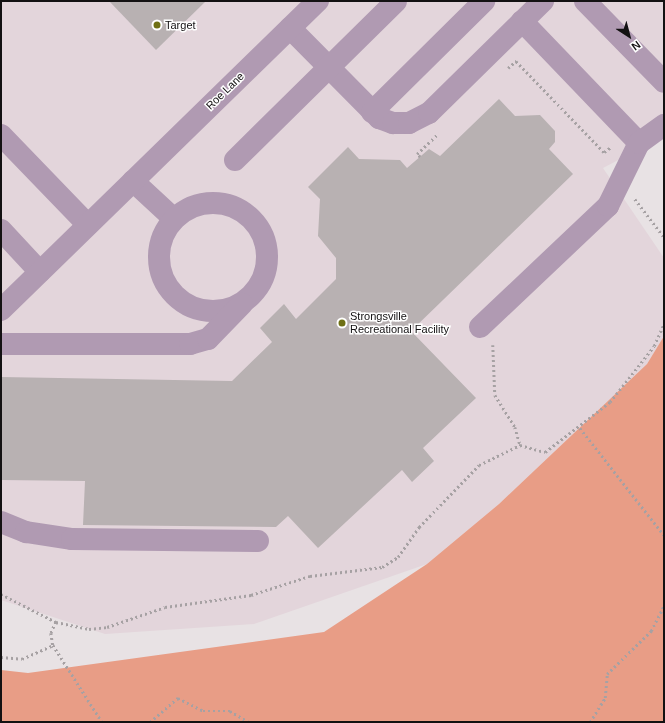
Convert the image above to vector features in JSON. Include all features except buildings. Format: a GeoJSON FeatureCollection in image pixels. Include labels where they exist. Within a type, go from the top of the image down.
{"type":"FeatureCollection","features":[{"type":"Feature","properties":{"kind":"street","name":"Roe Lane"},"geometry":{"type":"LineString","coordinates":[[1,310],[318,1]]}},
{"type":"Feature","properties":{"kind":"street"},"geometry":{"type":"LineString","coordinates":[[235,160],[329,69],[396,1]]}},
{"type":"Feature","properties":{"kind":"street"},"geometry":{"type":"LineString","coordinates":[[372,112],[484,1]]}},
{"type":"Feature","properties":{"kind":"street"},"geometry":{"type":"LineString","coordinates":[[290,28],[372,112],[393,124],[409,123],[429,113],[542,1]]}},
{"type":"Feature","properties":{"kind":"street"},"geometry":{"type":"LineString","coordinates":[[585,1],[664,82]]}},
{"type":"Feature","properties":{"kind":"street"},"geometry":{"type":"LineString","coordinates":[[522,21],[639,143]]}},
{"type":"Feature","properties":{"kind":"street"},"geometry":{"type":"LineString","coordinates":[[480,327],[608,206],[618,181],[639,143],[664,126]]}},
{"type":"Feature","properties":{"kind":"street"},"geometry":{"type":"LineString","coordinates":[[1,135],[88,225]]}},
{"type":"Feature","properties":{"kind":"street"},"geometry":{"type":"LineString","coordinates":[[133,181],[174,219]]}},
{"type":"Feature","properties":{"kind":"street"},"geometry":{"type":"LineString","coordinates":[[1,344],[190,344],[208,339],[248,298],[264,274],[267,259],[261,231],[252,219],[234,207],[213,202],[198,204],[174,219],[166,229],[159,253],[159,266],[169,289],[189,305],[213,311],[226,309],[248,298]]}},
{"type":"Feature","properties":{"kind":"street"},"geometry":{"type":"LineString","coordinates":[[1,230],[40,272]]}},
{"type":"Feature","properties":{"kind":"street"},"geometry":{"type":"LineString","coordinates":[[1,522],[26,532],[72,539],[258,540]]}},
{"type":"Feature","properties":{"kind":"path"},"geometry":{"type":"LineString","coordinates":[[504,72],[516,61],[604,152],[616,144]]}},
{"type":"Feature","properties":{"kind":"path"},"geometry":{"type":"LineString","coordinates":[[420,157],[417,154],[446,127]]}},
{"type":"Feature","properties":{"kind":"path"},"geometry":{"type":"LineString","coordinates":[[618,181],[664,237]]}},
{"type":"Feature","properties":{"kind":"path"},"geometry":{"type":"LineString","coordinates":[[1,594],[56,622],[89,629],[107,627],[138,615],[165,607],[251,596],[310,576],[382,567],[398,557],[419,527],[479,465],[520,445],[545,452],[580,428],[610,402],[654,346],[664,324]]}},
{"type":"Feature","properties":{"kind":"path"},"geometry":{"type":"LineString","coordinates":[[480,327],[495,351],[492,382],[495,396],[515,427],[520,445]]}},
{"type":"Feature","properties":{"kind":"path"},"geometry":{"type":"LineString","coordinates":[[580,428],[664,535]]}},
{"type":"Feature","properties":{"kind":"path"},"geometry":{"type":"LineString","coordinates":[[590,722],[605,698],[607,674],[651,631],[664,606]]}},
{"type":"Feature","properties":{"kind":"path"},"geometry":{"type":"LineString","coordinates":[[56,622],[50,633],[53,645],[102,722]]}},
{"type":"Feature","properties":{"kind":"path"},"geometry":{"type":"LineString","coordinates":[[1,656],[17,660],[53,645]]}},
{"type":"Feature","properties":{"kind":"path"},"geometry":{"type":"LineString","coordinates":[[150,722],[178,698],[202,712],[230,711],[250,722]]}},
{"type":"Feature","properties":{"kind":"shaded area"},"geometry":{"type":"Polygon","coordinates":[[[1,1],[664,1],[664,136],[603,168],[664,258],[664,336],[647,364],[499,504],[427,564],[254,624],[105,634],[1,600],[1,1]]]}},
{"type":"Feature","properties":{"kind":"shaded area"},"geometry":{"type":"Polygon","coordinates":[[[664,336],[664,722],[1,722],[1,670],[28,673],[324,632],[427,564],[499,504],[647,364],[664,336]]]}},
{"type":"Feature","properties":{"kind":"place","name":"Target"},"geometry":{"type":"Point","coordinates":[157,25]}},
{"type":"Feature","properties":{"kind":"place","name":"Strongsville Recreational Facility"},"geometry":{"type":"Point","coordinates":[342,323]}}]}
